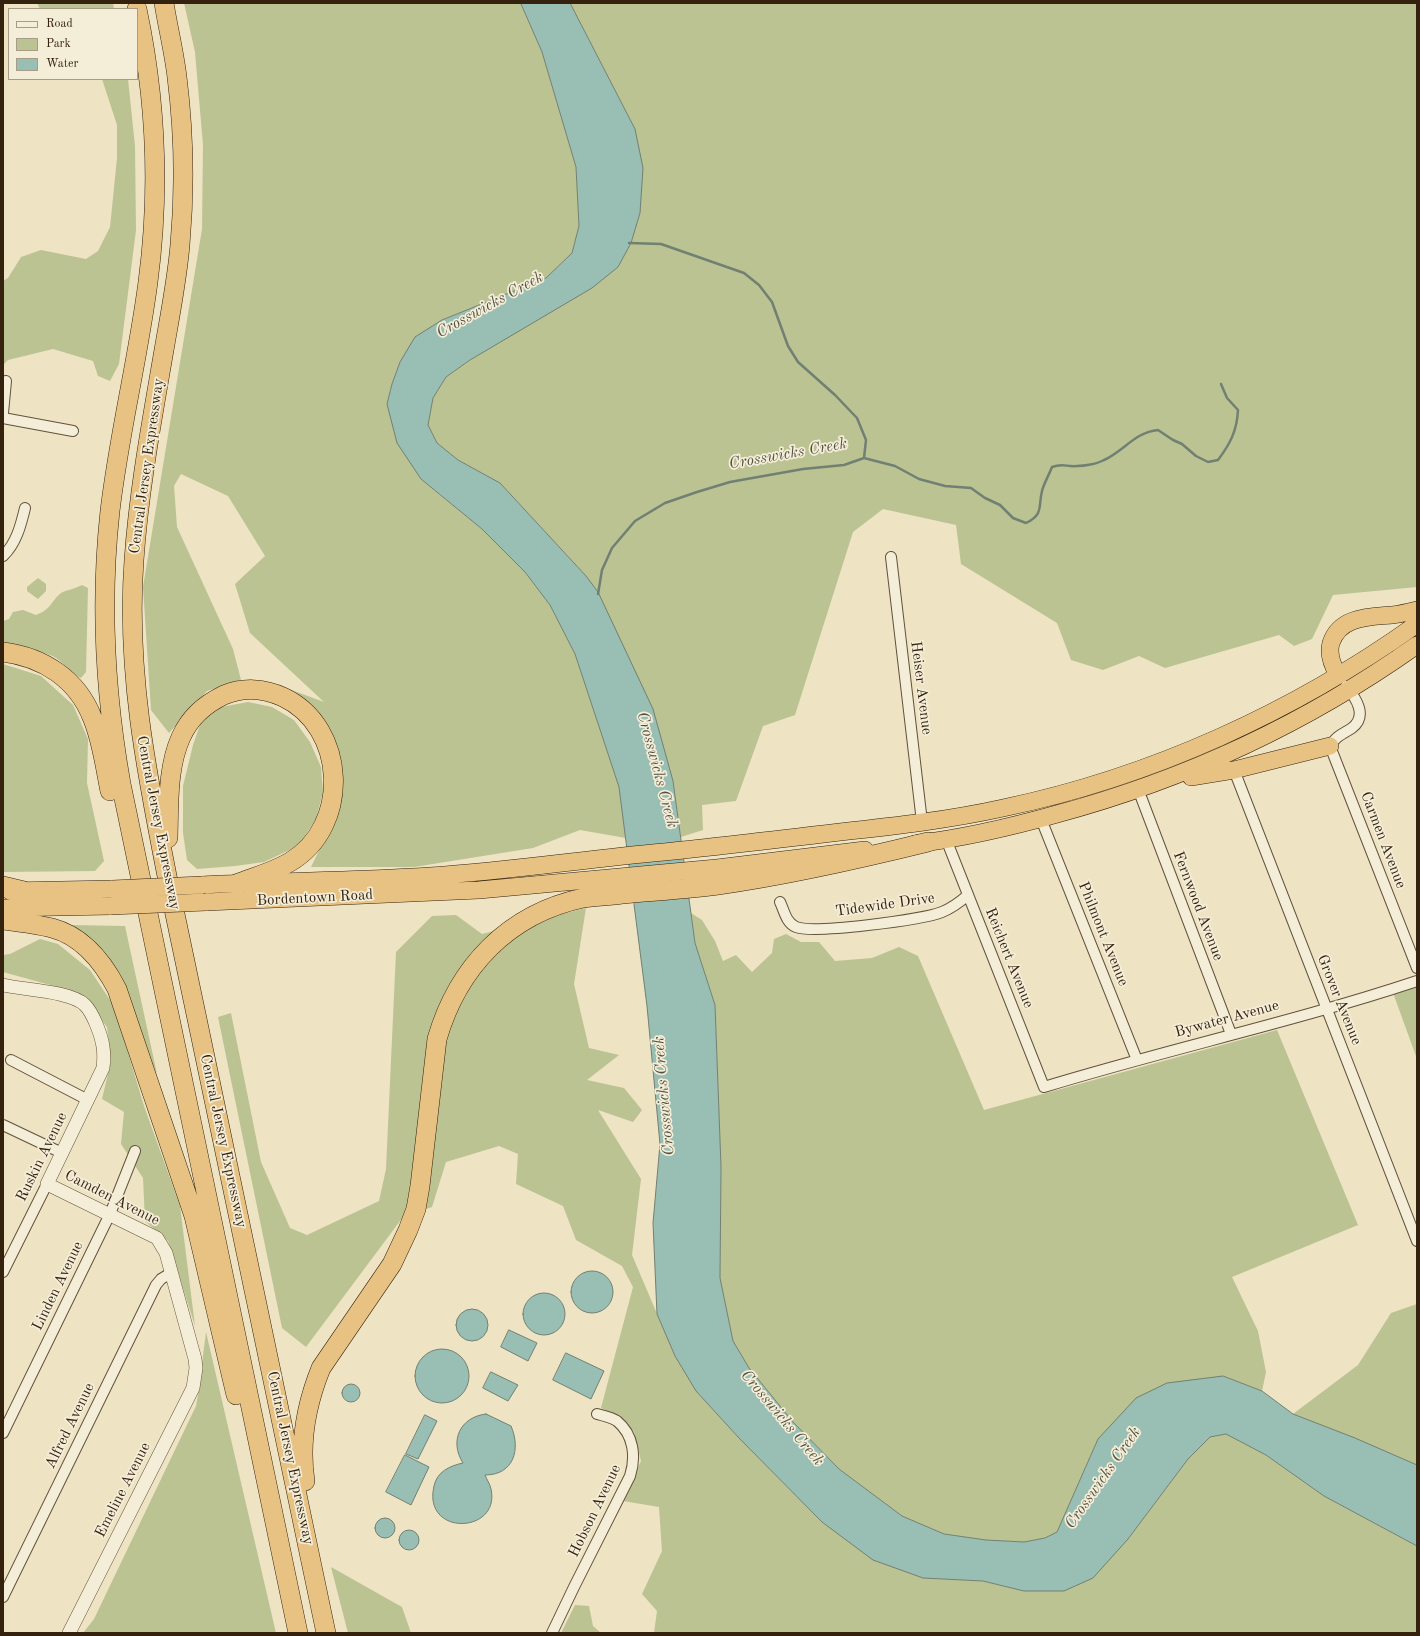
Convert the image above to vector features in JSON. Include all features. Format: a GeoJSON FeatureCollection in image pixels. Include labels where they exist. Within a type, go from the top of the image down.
{"type":"FeatureCollection","features":[{"type":"Feature","properties":{"kind":"highway","name":"Central Jersey Expressway"},"geometry":{"type":"LineString","coordinates":[[164,3],[177,77],[181,119],[182,203],[175,287],[144,470],[134,562],[132,609],[133,656],[140,733],[167,876],[327,1633]]}},
{"type":"Feature","properties":{"kind":"highway","name":"Central Jersey Expressway"},"geometry":{"type":"LineString","coordinates":[[138,15],[149,80],[153,120],[155,202],[148,283],[116,466],[110,512],[106,581],[106,657],[111,721],[121,784],[298,1633]]}},
{"type":"Feature","properties":{"kind":"highway"},"geometry":{"type":"LineString","coordinates":[[1338,675],[1332,665],[1330,648],[1337,631],[1344,625],[1352,621],[1368,617],[1395,615],[1417,610]]}},
{"type":"Feature","properties":{"kind":"highway","name":"Bordentown Road"},"geometry":{"type":"LineString","coordinates":[[3,892],[431,876],[716,847],[922,822],[979,813],[1027,803],[1074,790],[1143,768],[1209,742],[1246,725],[1338,675],[1393,641],[1417,624]]}},
{"type":"Feature","properties":{"kind":"highway"},"geometry":{"type":"LineString","coordinates":[[327,1633],[303,1467],[304,1428],[307,1409],[313,1387],[321,1368],[392,1264],[408,1230],[416,1208],[420,1186],[437,1040],[443,1020],[460,985],[484,954],[514,928],[548,909],[624,886],[717,876],[797,872],[1041,819],[1138,790],[1233,752],[1293,722],[1364,682],[1417,646]]}},
{"type":"Feature","properties":{"kind":"highway"},"geometry":{"type":"LineString","coordinates":[[3,652],[30,658],[56,671],[78,692],[93,718],[128,874],[164,1023],[194,1132]]}},
{"type":"Feature","properties":{"kind":"highway"},"geometry":{"type":"LineString","coordinates":[[167,876],[168,808],[172,772],[176,752],[186,727],[195,715],[216,699],[240,691],[265,691],[280,696],[297,706],[317,726],[326,744],[332,763],[334,792],[326,821],[310,845],[301,854],[290,862],[271,872],[236,884]]}},
{"type":"Feature","properties":{"kind":"highway"},"geometry":{"type":"LineString","coordinates":[[1161,781],[1234,770],[1330,746]]}},
{"type":"Feature","properties":{"kind":"highway"},"geometry":{"type":"LineString","coordinates":[[3,886],[24,891]]}},
{"type":"Feature","properties":{"kind":"highway","name":"Bordentown Road"},"geometry":{"type":"LineString","coordinates":[[3,908],[111,906],[479,890],[624,886]]}},
{"type":"Feature","properties":{"kind":"highway"},"geometry":{"type":"LineString","coordinates":[[3,920],[52,928],[76,940],[90,950],[100,961],[117,989],[194,1216],[247,1444],[292,1604]]}},
{"type":"Feature","properties":{"kind":"street"},"geometry":{"type":"LineString","coordinates":[[3,413],[6,381]]}},
{"type":"Feature","properties":{"kind":"street"},"geometry":{"type":"LineString","coordinates":[[3,418],[73,431]]}},
{"type":"Feature","properties":{"kind":"street"},"geometry":{"type":"LineString","coordinates":[[5,551],[17,536],[24,508]]}},
{"type":"Feature","properties":{"kind":"street","name":"Heiser Avenue"},"geometry":{"type":"LineString","coordinates":[[891,557],[922,822]]}},
{"type":"Feature","properties":{"kind":"street"},"geometry":{"type":"LineString","coordinates":[[1330,746],[1338,735],[1353,727],[1358,721],[1360,712],[1358,704],[1350,690],[1338,675]]}},
{"type":"Feature","properties":{"kind":"street","name":"Carmen Avenue"},"geometry":{"type":"LineString","coordinates":[[1330,746],[1417,968]]}},
{"type":"Feature","properties":{"kind":"street","name":"Grover Avenue"},"geometry":{"type":"LineString","coordinates":[[1234,770],[1417,1241]]}},
{"type":"Feature","properties":{"kind":"street","name":"Fernwood Avenue"},"geometry":{"type":"LineString","coordinates":[[1138,790],[1231,1034]]}},
{"type":"Feature","properties":{"kind":"street","name":"Philmont Avenue"},"geometry":{"type":"LineString","coordinates":[[1041,819],[1137,1060]]}},
{"type":"Feature","properties":{"kind":"street","name":"Reichert Avenue"},"geometry":{"type":"LineString","coordinates":[[937,841],[968,895],[1044,1086]]}},
{"type":"Feature","properties":{"kind":"street","name":"Tidewide Drive"},"geometry":{"type":"LineString","coordinates":[[780,902],[786,917],[793,926],[802,929],[898,921],[932,915],[955,906],[968,895]]}},
{"type":"Feature","properties":{"kind":"street","name":"Bywater Avenue"},"geometry":{"type":"LineString","coordinates":[[1044,1086],[1347,1003],[1417,980]]}},
{"type":"Feature","properties":{"kind":"street","name":"Ruskin Avenue"},"geometry":{"type":"LineString","coordinates":[[3,985],[69,996],[78,1000],[91,1012],[104,1047],[103,1068],[99,1077],[3,1272]]}},
{"type":"Feature","properties":{"kind":"street"},"geometry":{"type":"LineString","coordinates":[[11,1060],[88,1100]]}},
{"type":"Feature","properties":{"kind":"street"},"geometry":{"type":"LineString","coordinates":[[3,1125],[62,1153]]}},
{"type":"Feature","properties":{"kind":"street","name":"Linden Avenue"},"geometry":{"type":"LineString","coordinates":[[3,1433],[110,1214],[135,1151]]}},
{"type":"Feature","properties":{"kind":"street","name":"Camden Avenue"},"geometry":{"type":"LineString","coordinates":[[46,1184],[157,1238],[166,1253],[170,1273],[195,1359]]}},
{"type":"Feature","properties":{"kind":"street","name":"Alfred Avenue"},"geometry":{"type":"LineString","coordinates":[[3,1597],[156,1285],[161,1279],[170,1273]]}},
{"type":"Feature","properties":{"kind":"street","name":"Emeline Avenue"},"geometry":{"type":"LineString","coordinates":[[68,1633],[193,1388],[196,1368],[195,1359]]}},
{"type":"Feature","properties":{"kind":"street","name":"Hobson Avenue"},"geometry":{"type":"LineString","coordinates":[[552,1633],[630,1476],[633,1467],[633,1447],[624,1429],[617,1421],[597,1414]]}},
{"type":"Feature","properties":{"kind":"green space"},"geometry":{"type":"Polygon","coordinates":[[[37,3],[113,3],[114,8],[40,8],[37,3]]]}},
{"type":"Feature","properties":{"kind":"green space"},"geometry":{"type":"Polygon","coordinates":[[[184,3],[521,3],[542,52],[576,167],[579,226],[572,253],[546,278],[442,320],[400,362],[387,404],[421,479],[482,529],[525,572],[550,605],[575,654],[619,787],[626,838],[580,830],[533,848],[414,867],[311,867],[338,812],[342,768],[330,733],[278,685],[324,702],[250,633],[235,584],[265,556],[228,496],[181,474],[174,486],[177,527],[233,649],[241,680],[207,691],[169,733],[151,710],[143,587],[202,229],[203,145],[195,52],[184,3]]]}},
{"type":"Feature","properties":{"kind":"green space"},"geometry":{"type":"Polygon","coordinates":[[[570,3],[1417,3],[1417,587],[1333,595],[1312,639],[1294,646],[1279,635],[1165,668],[1139,656],[1103,670],[1071,660],[1057,623],[961,564],[956,525],[883,509],[853,532],[795,715],[763,726],[736,801],[702,805],[703,830],[681,837],[673,781],[586,576],[500,483],[458,460],[437,443],[428,425],[433,398],[446,377],[470,360],[618,267],[631,243],[640,213],[635,129],[570,3]]]}},
{"type":"Feature","properties":{"kind":"green space"},"geometry":{"type":"Polygon","coordinates":[[[102,80],[128,80],[135,146],[136,230],[119,364],[110,381],[98,376],[93,361],[53,349],[8,360],[3,365],[3,281],[8,278],[21,257],[41,250],[86,259],[98,251],[110,227],[117,158],[117,125],[102,80]]]}},
{"type":"Feature","properties":{"kind":"green space"},"geometry":{"type":"Polygon","coordinates":[[[38,578],[46,584],[46,591],[38,599],[27,591],[27,587],[38,578]]]}},
{"type":"Feature","properties":{"kind":"green space"},"geometry":{"type":"Polygon","coordinates":[[[82,585],[88,588],[86,672],[81,678],[74,674],[59,660],[45,653],[3,646],[3,621],[9,619],[13,612],[23,610],[36,615],[48,608],[61,593],[82,585]]]}},
{"type":"Feature","properties":{"kind":"green space"},"geometry":{"type":"Polygon","coordinates":[[[3,664],[41,676],[73,705],[88,739],[87,783],[104,861],[95,871],[3,872],[3,664]]]}},
{"type":"Feature","properties":{"kind":"green space"},"geometry":{"type":"Polygon","coordinates":[[[248,702],[272,707],[294,720],[310,742],[321,767],[323,792],[316,819],[298,846],[264,862],[197,869],[187,860],[183,833],[183,786],[193,745],[201,722],[221,707],[248,702]]]}},
{"type":"Feature","properties":{"kind":"green space"},"geometry":{"type":"Polygon","coordinates":[[[586,908],[574,984],[589,1048],[619,1055],[587,1080],[624,1088],[642,1110],[633,1122],[598,1110],[641,1179],[632,1255],[675,1356],[696,1391],[739,1438],[822,1522],[923,1578],[983,1581],[1024,1591],[1128,1539],[1188,1459],[1210,1437],[1227,1434],[1266,1455],[1324,1496],[1417,1546],[1417,1633],[654,1633],[657,1611],[642,1594],[662,1551],[659,1507],[623,1501],[641,1461],[634,1432],[619,1417],[601,1408],[633,1287],[622,1266],[576,1240],[563,1206],[516,1184],[518,1154],[499,1146],[446,1162],[432,1207],[403,1217],[306,1347],[282,1328],[218,1017],[231,1013],[261,1162],[290,1228],[307,1235],[379,1201],[386,1169],[396,952],[432,916],[456,915],[482,934],[586,908]]]}},
{"type":"Feature","properties":{"kind":"green space"},"geometry":{"type":"Polygon","coordinates":[[[691,913],[702,920],[715,941],[723,961],[736,955],[752,972],[772,953],[774,939],[786,934],[801,942],[819,942],[835,961],[872,958],[899,947],[918,956],[984,1110],[1277,1030],[1358,1225],[1232,1277],[1258,1331],[1266,1372],[1262,1391],[1223,1376],[1098,1439],[1057,1532],[1045,1538],[1024,1542],[986,1540],[944,1534],[902,1516],[839,1469],[793,1422],[749,1368],[733,1341],[720,1278],[721,1167],[715,1005],[695,943],[691,913]]]}},
{"type":"Feature","properties":{"kind":"green space"},"geometry":{"type":"Polygon","coordinates":[[[70,925],[125,926],[157,1074],[116,977],[95,941],[70,925]]]}},
{"type":"Feature","properties":{"kind":"green space"},"geometry":{"type":"Polygon","coordinates":[[[40,939],[58,944],[90,970],[114,1006],[144,1106],[180,1206],[195,1326],[168,1241],[145,1221],[143,1178],[121,1144],[124,1112],[102,1099],[111,1061],[107,1027],[87,1002],[61,988],[3,972],[3,955],[10,954],[40,939]]]}},
{"type":"Feature","properties":{"kind":"green space"},"geometry":{"type":"Polygon","coordinates":[[[1417,978],[1417,1059],[1392,990],[1417,978]]]}},
{"type":"Feature","properties":{"kind":"green space"},"geometry":{"type":"Polygon","coordinates":[[[1417,1304],[1417,1465],[1293,1414],[1358,1365],[1391,1313],[1417,1304]]]}},
{"type":"Feature","properties":{"kind":"green space"},"geometry":{"type":"Polygon","coordinates":[[[206,1332],[276,1633],[83,1633],[94,1619],[196,1406],[206,1332]]]}},
{"type":"Feature","properties":{"kind":"green space"},"geometry":{"type":"Polygon","coordinates":[[[331,1567],[402,1607],[411,1633],[348,1633],[331,1567]]]}},
{"type":"Feature","properties":{"kind":"green space"},"geometry":{"type":"Polygon","coordinates":[[[575,1605],[589,1606],[593,1626],[601,1633],[561,1633],[575,1605]]]}},
{"type":"Feature","properties":{"kind":"water"},"geometry":{"type":"Polygon","coordinates":[[[521,3],[570,3],[635,129],[643,168],[640,213],[631,243],[618,267],[592,288],[470,360],[446,377],[433,398],[428,425],[437,443],[458,460],[500,483],[586,576],[598,592],[653,709],[673,781],[695,943],[715,1005],[721,1167],[720,1278],[733,1341],[749,1368],[793,1422],[839,1469],[902,1516],[944,1534],[986,1540],[1024,1542],[1045,1538],[1057,1532],[1098,1439],[1136,1398],[1167,1383],[1223,1376],[1262,1391],[1293,1414],[1355,1438],[1417,1465],[1417,1546],[1324,1496],[1266,1455],[1226,1434],[1210,1437],[1188,1459],[1128,1539],[1093,1578],[1064,1591],[1024,1591],[983,1581],[923,1578],[873,1560],[822,1522],[739,1438],[696,1391],[675,1356],[657,1314],[653,1223],[660,1144],[647,1006],[619,787],[575,654],[550,605],[525,572],[482,529],[421,479],[397,443],[387,404],[400,362],[415,337],[442,320],[546,278],[572,253],[579,226],[576,167],[542,52],[521,3]]]}},
{"type":"Feature","properties":{"kind":"water"},"geometry":{"type":"Polygon","coordinates":[[[588,1271],[596,1271],[604,1274],[610,1280],[613,1292],[610,1304],[604,1310],[596,1313],[588,1313],[580,1310],[574,1304],[571,1296],[571,1288],[574,1280],[580,1274],[588,1271]]]}},
{"type":"Feature","properties":{"kind":"water"},"geometry":{"type":"Polygon","coordinates":[[[540,1293],[548,1293],[556,1296],[562,1302],[565,1314],[562,1326],[556,1332],[548,1335],[540,1335],[532,1332],[526,1326],[523,1318],[523,1310],[526,1302],[532,1296],[540,1293]]]}},
{"type":"Feature","properties":{"kind":"water"},"geometry":{"type":"Polygon","coordinates":[[[469,1309],[475,1309],[485,1316],[488,1325],[487,1331],[481,1338],[475,1341],[469,1341],[459,1334],[456,1328],[456,1322],[463,1312],[469,1309]]]}},
{"type":"Feature","properties":{"kind":"water"},"geometry":{"type":"Polygon","coordinates":[[[509,1330],[537,1343],[528,1361],[501,1347],[509,1330]]]}},
{"type":"Feature","properties":{"kind":"water"},"geometry":{"type":"Polygon","coordinates":[[[437,1349],[447,1349],[457,1353],[465,1361],[469,1371],[469,1381],[465,1391],[457,1399],[447,1403],[437,1403],[427,1399],[419,1391],[415,1381],[415,1371],[419,1361],[427,1353],[437,1349]]]}},
{"type":"Feature","properties":{"kind":"water"},"geometry":{"type":"Polygon","coordinates":[[[566,1353],[604,1371],[591,1399],[553,1380],[566,1353]]]}},
{"type":"Feature","properties":{"kind":"water"},"geometry":{"type":"Polygon","coordinates":[[[491,1372],[518,1385],[508,1401],[483,1388],[491,1372]]]}},
{"type":"Feature","properties":{"kind":"water"},"geometry":{"type":"Polygon","coordinates":[[[347,1384],[355,1384],[360,1389],[358,1400],[355,1402],[347,1402],[342,1397],[342,1389],[347,1384]]]}},
{"type":"Feature","properties":{"kind":"water"},"geometry":{"type":"Polygon","coordinates":[[[486,1414],[511,1426],[515,1443],[513,1459],[509,1466],[503,1471],[485,1475],[491,1489],[491,1504],[485,1515],[474,1521],[462,1524],[449,1521],[439,1514],[433,1503],[434,1486],[438,1477],[444,1470],[463,1463],[459,1455],[457,1439],[464,1425],[469,1420],[477,1416],[486,1414]]]}},
{"type":"Feature","properties":{"kind":"water"},"geometry":{"type":"Polygon","coordinates":[[[425,1415],[437,1421],[418,1459],[406,1454],[425,1415]]]}},
{"type":"Feature","properties":{"kind":"water"},"geometry":{"type":"Polygon","coordinates":[[[405,1455],[429,1467],[411,1505],[386,1492],[405,1455]]]}},
{"type":"Feature","properties":{"kind":"water"},"geometry":{"type":"Polygon","coordinates":[[[381,1518],[389,1518],[395,1524],[395,1532],[389,1538],[381,1538],[375,1532],[375,1524],[381,1518]]]}},
{"type":"Feature","properties":{"kind":"water"},"geometry":{"type":"Polygon","coordinates":[[[405,1530],[413,1530],[419,1536],[419,1544],[413,1550],[405,1550],[399,1544],[399,1536],[405,1530]]]}},
{"type":"Feature","properties":{"kind":"waterway","name":"Crosswicks Creek"},"geometry":{"type":"LineString","coordinates":[[629,243],[661,244],[744,273],[759,285],[772,302],[788,346],[798,362],[835,395],[857,418],[866,440],[864,458]]}},
{"type":"Feature","properties":{"kind":"waterway"},"geometry":{"type":"LineString","coordinates":[[864,458],[895,466],[919,479],[945,486],[971,488],[985,498],[1000,505],[1013,518],[1026,523],[1032,520],[1038,513],[1043,488],[1052,467],[1059,465],[1083,466],[1098,463],[1111,456],[1136,438],[1150,431],[1158,430],[1182,444],[1196,456],[1208,462],[1218,460],[1232,437],[1238,410],[1227,398],[1221,384]]}},
{"type":"Feature","properties":{"kind":"waterway","name":"Crosswicks Creek"},"geometry":{"type":"LineString","coordinates":[[598,594],[602,570],[612,548],[635,521],[665,503],[730,482],[803,469],[844,465],[864,458]]}}]}
